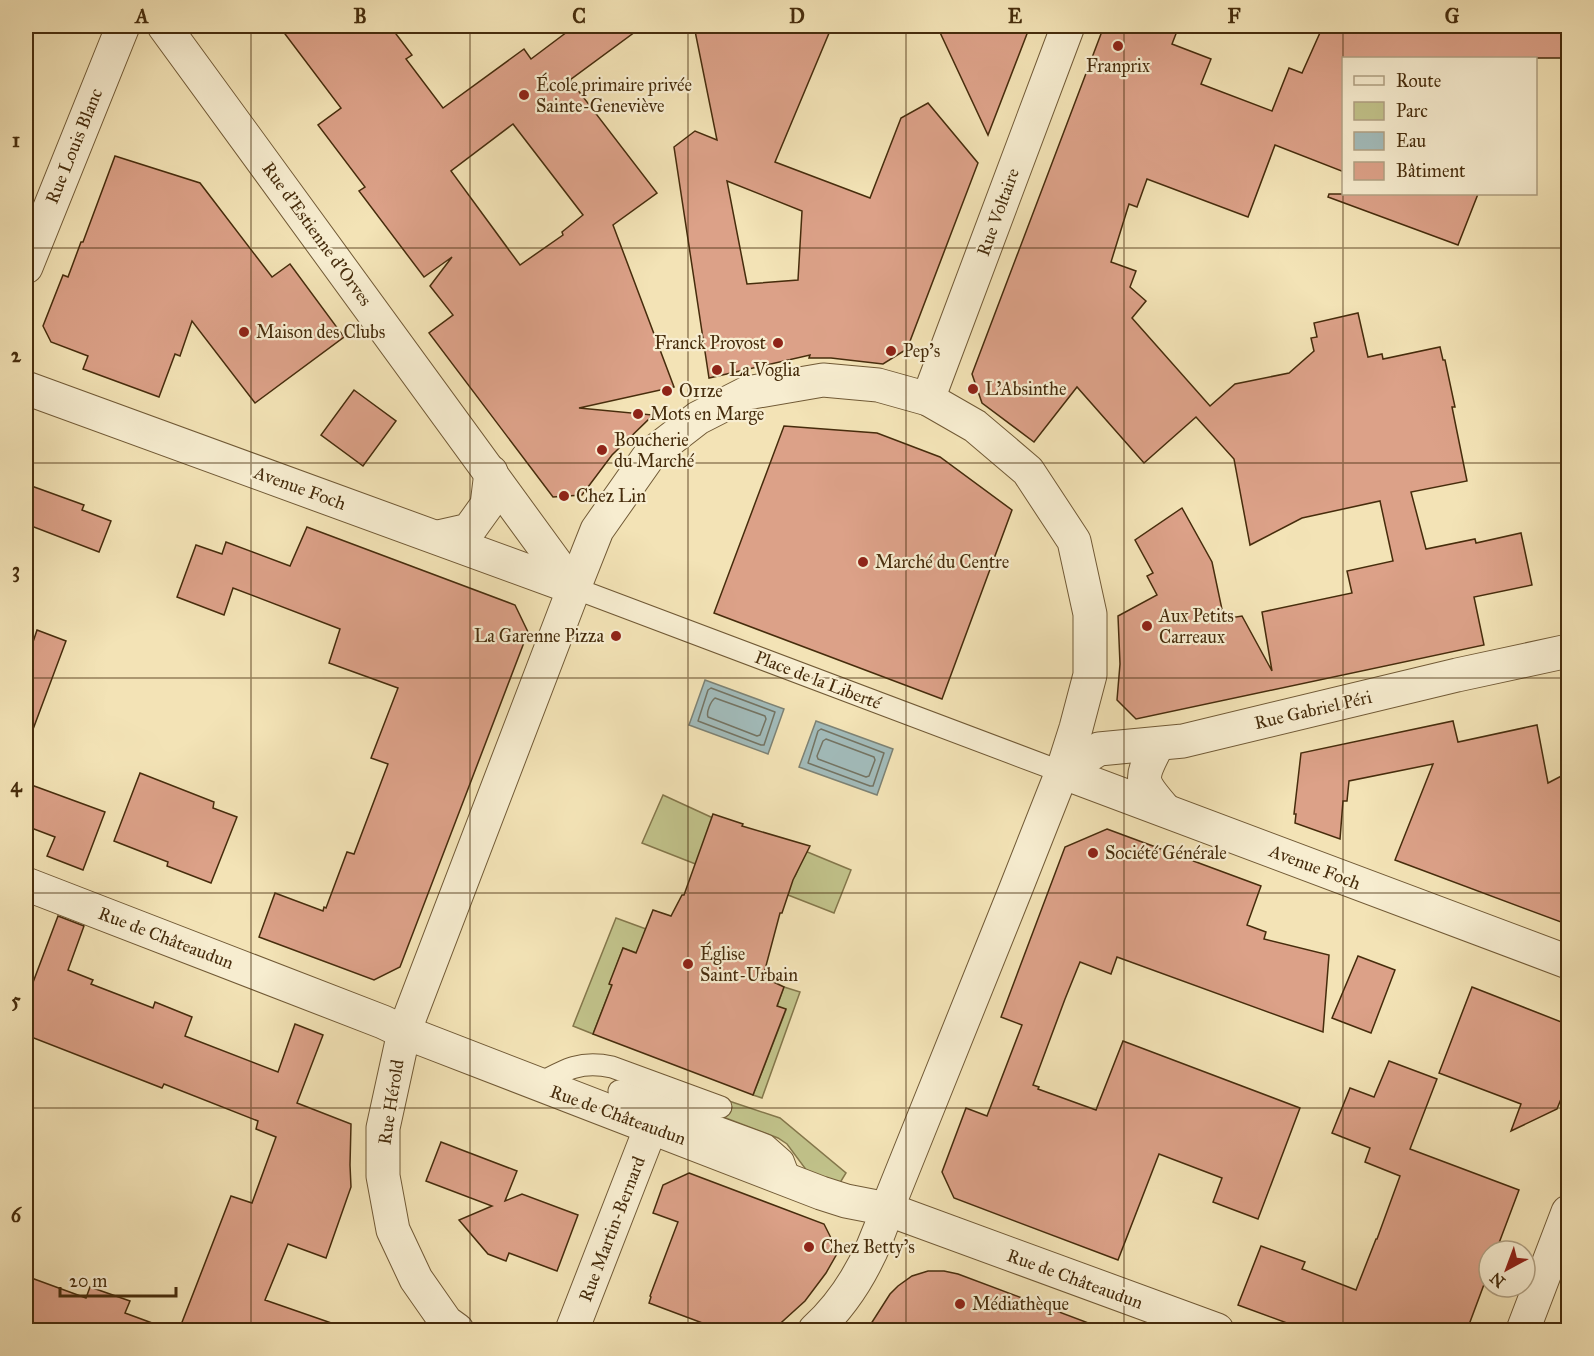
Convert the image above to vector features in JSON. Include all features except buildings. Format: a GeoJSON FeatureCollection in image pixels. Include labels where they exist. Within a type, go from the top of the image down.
{"type":"FeatureCollection","features":[{"type":"Feature","properties":{"kind":"street","name":"Rue Louis Blanc"},"geometry":{"type":"LineString","coordinates":[[26,267],[123,26]]}},
{"type":"Feature","properties":{"kind":"street","name":"Rue d'Estienne d'Orves"},"geometry":{"type":"LineString","coordinates":[[164,26],[492,472],[574,588]]}},
{"type":"Feature","properties":{"kind":"street","name":"Rue Voltaire"},"geometry":{"type":"LineString","coordinates":[[928,399],[1068,26]]}},
{"type":"Feature","properties":{"kind":"street"},"geometry":{"type":"LineString","coordinates":[[404,1032],[597,530],[649,456],[698,418],[747,393],[823,380],[878,385],[928,399],[975,426],[1028,471],[1074,542],[1090,614],[1090,675],[1062,772],[877,1241],[857,1279],[815,1330]]}},
{"type":"Feature","properties":{"kind":"street","name":"Avenue Foch"},"geometry":{"type":"LineString","coordinates":[[26,388],[574,588]]}},
{"type":"Feature","properties":{"kind":"street"},"geometry":{"type":"LineString","coordinates":[[438,537],[469,530],[487,505],[492,472]]}},
{"type":"Feature","properties":{"kind":"street","name":"Rue Gabriel Péri"},"geometry":{"type":"LineString","coordinates":[[1062,772],[1099,749],[1183,741],[1457,675],[1569,651]]}},
{"type":"Feature","properties":{"kind":"street"},"geometry":{"type":"LineString","coordinates":[[1158,744],[1144,769],[1146,787],[1166,810]]}},
{"type":"Feature","properties":{"kind":"street","name":"Avenue Foch"},"geometry":{"type":"LineString","coordinates":[[1062,772],[1569,962]]}},
{"type":"Feature","properties":{"kind":"street","name":"Rue de Châteaudun"},"geometry":{"type":"LineString","coordinates":[[26,884],[383,1022],[537,1085],[791,1181],[846,1201],[888,1209],[1217,1330]]}},
{"type":"Feature","properties":{"kind":"street","name":"Rue Hérold"},"geometry":{"type":"LineString","coordinates":[[404,1032],[383,1128],[383,1176],[393,1230],[416,1279],[446,1322],[457,1330]]}},
{"type":"Feature","properties":{"kind":"street","name":"Rue Martin-Bernard"},"geometry":{"type":"LineString","coordinates":[[572,1330],[651,1127]]}},
{"type":"Feature","properties":{"kind":"street"},"geometry":{"type":"LineString","coordinates":[[1523,1330],[1569,1212]]}},
{"type":"Feature","properties":{"kind":"lane","name":"Place de la Liberté"},"geometry":{"type":"LineString","coordinates":[[574,588],[1062,772]]}},
{"type":"Feature","properties":{"kind":"lane"},"geometry":{"type":"LineString","coordinates":[[537,1085],[571,1067],[599,1064],[721,1107]]}},
{"type":"Feature","properties":{"kind":"lane"},"geometry":{"type":"LineString","coordinates":[[619,1091],[766,1145],[783,1160],[791,1181]]}},
{"type":"Feature","properties":{"kind":"green space"},"geometry":{"type":"Polygon","coordinates":[[[663,795],[713,818],[698,865],[642,843],[663,795]]]}},
{"type":"Feature","properties":{"kind":"green space"},"geometry":{"type":"Polygon","coordinates":[[[805,851],[851,870],[834,913],[788,895],[793,875],[795,876],[805,851]]]}},
{"type":"Feature","properties":{"kind":"green space"},"geometry":{"type":"Polygon","coordinates":[[[616,918],[646,929],[637,953],[623,948],[610,984],[612,985],[593,1034],[573,1026],[616,918]]]}},
{"type":"Feature","properties":{"kind":"green space"},"geometry":{"type":"Polygon","coordinates":[[[784,987],[800,992],[762,1098],[753,1095],[786,1010],[777,1006],[784,987]]]}},
{"type":"Feature","properties":{"kind":"green space"},"geometry":{"type":"Polygon","coordinates":[[[729,1101],[780,1118],[846,1173],[838,1186],[810,1175],[787,1144],[778,1138],[723,1117],[729,1101]]]}},
{"type":"Feature","properties":{"kind":"water"},"geometry":{"type":"Polygon","coordinates":[[[705,680],[784,709],[768,754],[689,725],[705,680]]]}},
{"type":"Feature","properties":{"kind":"water"},"geometry":{"type":"Polygon","coordinates":[[[816,721],[893,749],[877,795],[799,767],[816,721]]]}},
{"type":"Feature","properties":{"kind":"place","name":"Franprix"},"geometry":{"type":"Point","coordinates":[1118,46]}},
{"type":"Feature","properties":{"kind":"place","name":"École primaire privée Sainte-Geneviève"},"geometry":{"type":"Point","coordinates":[524,95]}},
{"type":"Feature","properties":{"kind":"place","name":"Maison des Clubs"},"geometry":{"type":"Point","coordinates":[244,332]}},
{"type":"Feature","properties":{"kind":"place","name":"Franck Provost"},"geometry":{"type":"Point","coordinates":[778,343]}},
{"type":"Feature","properties":{"kind":"place","name":"Pep's"},"geometry":{"type":"Point","coordinates":[891,351]}},
{"type":"Feature","properties":{"kind":"place","name":"La Voglia"},"geometry":{"type":"Point","coordinates":[717,370]}},
{"type":"Feature","properties":{"kind":"place","name":"L'Absinthe"},"geometry":{"type":"Point","coordinates":[973,389]}},
{"type":"Feature","properties":{"kind":"place","name":"O11ze"},"geometry":{"type":"Point","coordinates":[667,391]}},
{"type":"Feature","properties":{"kind":"place","name":"Mots en Marge"},"geometry":{"type":"Point","coordinates":[638,414]}},
{"type":"Feature","properties":{"kind":"place","name":"Boucherie du Marché"},"geometry":{"type":"Point","coordinates":[602,450]}},
{"type":"Feature","properties":{"kind":"place","name":"Chez Lin"},"geometry":{"type":"Point","coordinates":[564,496]}},
{"type":"Feature","properties":{"kind":"place","name":"Marché du Centre"},"geometry":{"type":"Point","coordinates":[863,562]}},
{"type":"Feature","properties":{"kind":"place","name":"Aux Petits Carreaux"},"geometry":{"type":"Point","coordinates":[1147,626]}},
{"type":"Feature","properties":{"kind":"place","name":"La Garenne Pizza"},"geometry":{"type":"Point","coordinates":[616,636]}},
{"type":"Feature","properties":{"kind":"place","name":"Société Générale"},"geometry":{"type":"Point","coordinates":[1093,853]}},
{"type":"Feature","properties":{"kind":"place","name":"Église Saint-Urbain"},"geometry":{"type":"Point","coordinates":[688,964]}},
{"type":"Feature","properties":{"kind":"place","name":"Chez Betty's"},"geometry":{"type":"Point","coordinates":[809,1247]}},
{"type":"Feature","properties":{"kind":"place","name":"Médiathèque"},"geometry":{"type":"Point","coordinates":[960,1304]}}]}
